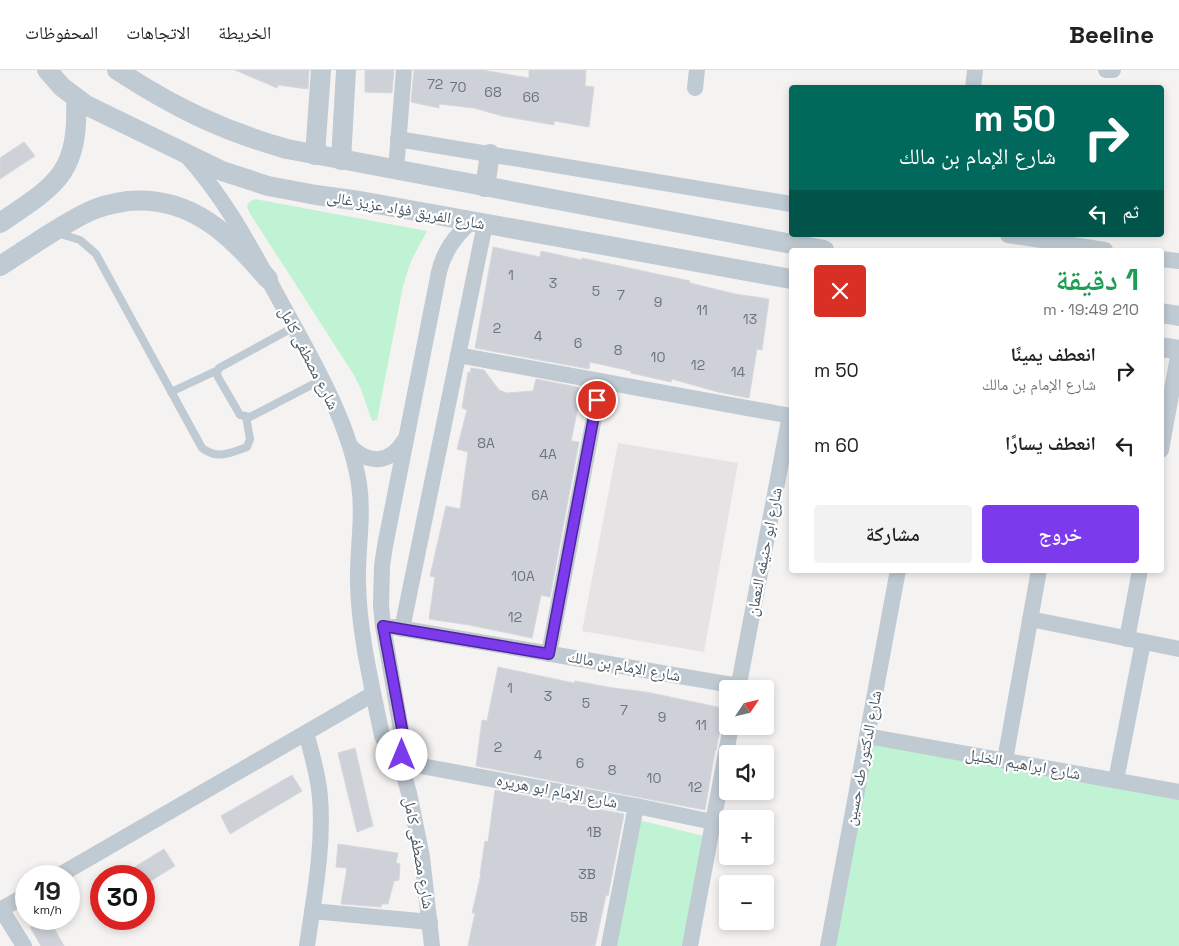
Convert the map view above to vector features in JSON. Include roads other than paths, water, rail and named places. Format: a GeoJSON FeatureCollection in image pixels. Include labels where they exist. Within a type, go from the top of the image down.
{"type":"FeatureCollection","features":[{"type":"Feature","properties":{"kind":"street","name":"شارع الفريق فؤاد عزيز غالى"},"geometry":{"type":"LineString","coordinates":[[47,70],[62,87],[86,105],[222,171],[268,186],[789,279]]}},
{"type":"Feature","properties":{"kind":"street"},"geometry":{"type":"LineString","coordinates":[[117,70],[151,92],[207,122],[260,142],[315,155],[485,187],[784,236],[818,248]]}},
{"type":"Feature","properties":{"kind":"street"},"geometry":{"type":"LineString","coordinates":[[315,155],[321,70]]}},
{"type":"Feature","properties":{"kind":"street"},"geometry":{"type":"LineString","coordinates":[[341,160],[346,70]]}},
{"type":"Feature","properties":{"kind":"street"},"geometry":{"type":"LineString","coordinates":[[396,170],[404,70]]}},
{"type":"Feature","properties":{"kind":"street"},"geometry":{"type":"LineString","coordinates":[[695,88],[697,70]]}},
{"type":"Feature","properties":{"kind":"street"},"geometry":{"type":"LineString","coordinates":[[973,85],[975,70]]}},
{"type":"Feature","properties":{"kind":"street"},"geometry":{"type":"LineString","coordinates":[[1106,70],[1112,70]]}},
{"type":"Feature","properties":{"kind":"street"},"geometry":{"type":"LineString","coordinates":[[0,223],[40,196],[53,185],[63,171],[71,156],[76,139],[76,98]]}},
{"type":"Feature","properties":{"kind":"street"},"geometry":{"type":"LineString","coordinates":[[398,139],[789,204]]}},
{"type":"Feature","properties":{"kind":"street","name":"شارع مصطفى كامل"},"geometry":{"type":"LineString","coordinates":[[183,152],[218,193],[233,215],[323,379],[351,447],[360,498],[357,568],[361,621],[373,694],[385,743],[400,762],[411,801],[422,858],[432,946]]}},
{"type":"Feature","properties":{"kind":"street"},"geometry":{"type":"LineString","coordinates":[[485,187],[490,154]]}},
{"type":"Feature","properties":{"kind":"street"},"geometry":{"type":"LineString","coordinates":[[0,266],[89,212],[104,206],[136,200],[169,203],[185,208],[216,226],[251,258],[268,279]]}},
{"type":"Feature","properties":{"kind":"street"},"geometry":{"type":"LineString","coordinates":[[402,629],[458,354],[478,222]]}},
{"type":"Feature","properties":{"kind":"street","name":"شارع مصطفى كامل"},"geometry":{"type":"LineString","coordinates":[[400,762],[404,748],[403,734],[383,626],[381,605],[382,566],[404,440],[442,260],[454,239],[478,222]]}},
{"type":"Feature","properties":{"kind":"street"},"geometry":{"type":"LineString","coordinates":[[1021,237],[1092,248]]}},
{"type":"Feature","properties":{"kind":"street"},"geometry":{"type":"LineString","coordinates":[[1164,259],[1179,261]]}},
{"type":"Feature","properties":{"kind":"street"},"geometry":{"type":"LineString","coordinates":[[1164,314],[1179,316]]}},
{"type":"Feature","properties":{"kind":"street"},"geometry":{"type":"LineString","coordinates":[[1164,348],[1179,350],[1164,433]]}},
{"type":"Feature","properties":{"kind":"street"},"geometry":{"type":"LineString","coordinates":[[458,354],[789,416]]}},
{"type":"Feature","properties":{"kind":"street"},"geometry":{"type":"LineString","coordinates":[[549,654],[601,381]]}},
{"type":"Feature","properties":{"kind":"street","name":"شارع ابو حنيفه النعمان"},"geometry":{"type":"LineString","coordinates":[[739,680],[789,421]]}},
{"type":"Feature","properties":{"kind":"street"},"geometry":{"type":"LineString","coordinates":[[351,447],[359,455],[369,459],[380,460],[399,450],[404,440]]}},
{"type":"Feature","properties":{"kind":"street","name":"شارع الدكتور طه حسين"},"geometry":{"type":"LineString","coordinates":[[828,946],[897,573]]}},
{"type":"Feature","properties":{"kind":"street"},"geometry":{"type":"LineString","coordinates":[[1005,760],[1038,573]]}},
{"type":"Feature","properties":{"kind":"street"},"geometry":{"type":"LineString","coordinates":[[1116,780],[1135,640],[1140,573]]}},
{"type":"Feature","properties":{"kind":"street"},"geometry":{"type":"LineString","coordinates":[[1030,619],[1179,649]]}},
{"type":"Feature","properties":{"kind":"street","name":"شارع الإمام بن مالك"},"geometry":{"type":"LineString","coordinates":[[361,621],[719,684]]}},
{"type":"Feature","properties":{"kind":"street"},"geometry":{"type":"LineString","coordinates":[[77,865],[373,694]]}},
{"type":"Feature","properties":{"kind":"street"},"geometry":{"type":"LineString","coordinates":[[306,733],[316,775],[321,817],[319,860],[307,946]]}},
{"type":"Feature","properties":{"kind":"street"},"geometry":{"type":"LineString","coordinates":[[690,946],[729,735]]}},
{"type":"Feature","properties":{"kind":"street","name":"شارع ابراهيم الخليل"},"geometry":{"type":"LineString","coordinates":[[867,736],[1179,792]]}},
{"type":"Feature","properties":{"kind":"street","name":"شارع الإمام ابو هريره"},"geometry":{"type":"LineString","coordinates":[[400,762],[713,822]]}},
{"type":"Feature","properties":{"kind":"street"},"geometry":{"type":"LineString","coordinates":[[609,946],[636,806]]}},
{"type":"Feature","properties":{"kind":"street"},"geometry":{"type":"LineString","coordinates":[[15,901],[0,910],[24,946]]}},
{"type":"Feature","properties":{"kind":"street"},"geometry":{"type":"LineString","coordinates":[[312,911],[430,922]]}},
{"type":"Feature","properties":{"kind":"lane"},"geometry":{"type":"LineString","coordinates":[[53,233],[80,240],[96,254],[202,448],[214,455],[227,455],[249,445],[250,439],[246,418],[238,412],[217,375],[218,370]]}},
{"type":"Feature","properties":{"kind":"lane"},"geometry":{"type":"LineString","coordinates":[[171,392],[218,370],[294,327]]}},
{"type":"Feature","properties":{"kind":"lane"},"geometry":{"type":"LineString","coordinates":[[246,418],[250,418],[323,379]]}}]}
